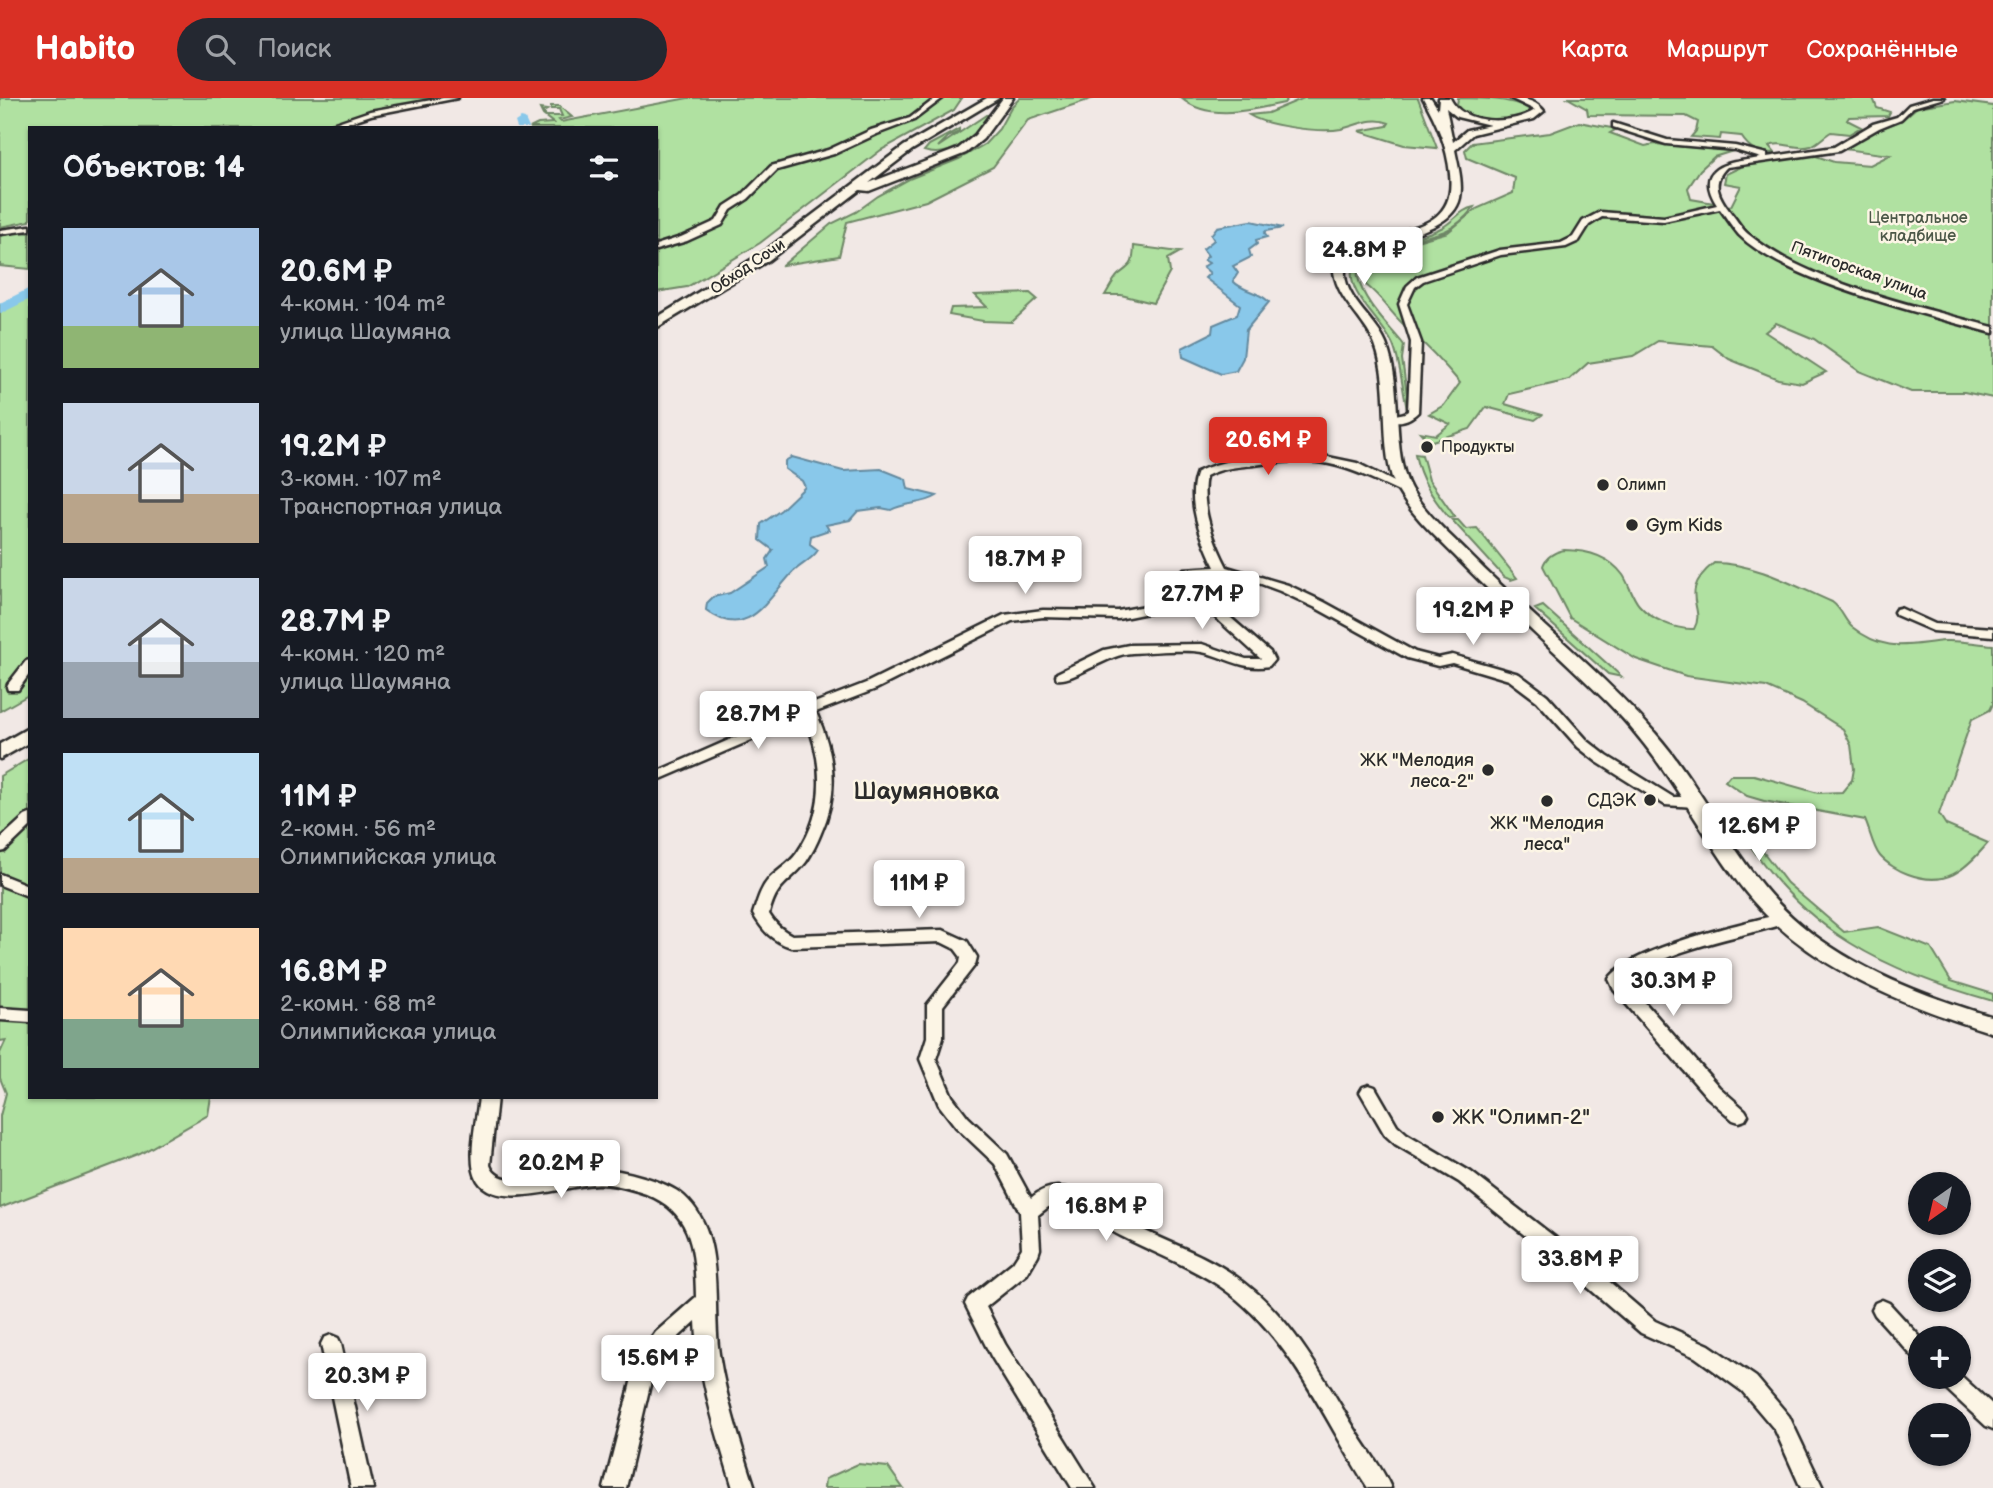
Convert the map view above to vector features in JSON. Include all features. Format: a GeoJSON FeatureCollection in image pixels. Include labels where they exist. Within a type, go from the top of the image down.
{"type":"FeatureCollection","features":[{"type":"Feature","properties":{"kind":"highway","name":"Обход Сочи"},"geometry":{"type":"LineString","coordinates":[[658,323],[722,286],[765,257],[897,155],[994,98]]}},
{"type":"Feature","properties":{"kind":"highway","name":"Обход Сочи"},"geometry":{"type":"LineString","coordinates":[[835,204],[870,187],[954,155],[979,137],[1008,98]]}},
{"type":"Feature","properties":{"kind":"highway"},"geometry":{"type":"LineString","coordinates":[[942,129],[913,152],[925,158],[954,155]]}},
{"type":"Feature","properties":{"kind":"highway"},"geometry":{"type":"LineString","coordinates":[[0,753],[28,734]]}},
{"type":"Feature","properties":{"kind":"main road"},"geometry":{"type":"LineString","coordinates":[[1427,98],[1446,129]]}},
{"type":"Feature","properties":{"kind":"main road"},"geometry":{"type":"LineString","coordinates":[[1445,98],[1441,106],[1451,148],[1454,191],[1452,207],[1428,227],[1356,250],[1339,271],[1346,289],[1382,346],[1393,418],[1394,462],[1405,491],[1496,589],[1634,719],[1668,761],[1741,873],[1782,919],[1807,941],[1862,976],[1933,1005],[1993,1025]]}},
{"type":"Feature","properties":{"kind":"main road"},"geometry":{"type":"LineString","coordinates":[[1445,98],[1448,108],[1456,113],[1489,121],[1521,121],[1541,111]]}},
{"type":"Feature","properties":{"kind":"main road"},"geometry":{"type":"LineString","coordinates":[[1514,98],[1536,106],[1541,111]]}},
{"type":"Feature","properties":{"kind":"main road"},"geometry":{"type":"LineString","coordinates":[[1451,148],[1470,132],[1529,122],[1538,118],[1541,111]]}},
{"type":"Feature","properties":{"kind":"street"},"geometry":{"type":"LineString","coordinates":[[329,126],[370,113],[455,98]]}},
{"type":"Feature","properties":{"kind":"street"},"geometry":{"type":"LineString","coordinates":[[658,247],[719,223],[728,208],[745,197],[774,168],[831,152],[874,132],[912,119],[940,98]]}},
{"type":"Feature","properties":{"kind":"street"},"geometry":{"type":"LineString","coordinates":[[1393,418],[1405,418],[1413,412],[1416,342],[1403,304],[1411,286],[1420,279],[1496,254],[1563,245],[1576,239],[1586,223],[1600,214],[1664,219],[1719,207],[1712,186],[1719,170],[1730,164],[1836,149],[1899,118],[1911,106],[1941,98]]}},
{"type":"Feature","properties":{"kind":"street"},"geometry":{"type":"LineString","coordinates":[[1616,125],[1666,142],[1735,148],[1769,158]]}},
{"type":"Feature","properties":{"kind":"street","name":"Пятигорская улица"},"geometry":{"type":"LineString","coordinates":[[1719,207],[1745,237],[1794,264],[1869,292],[1993,330]]}},
{"type":"Feature","properties":{"kind":"street"},"geometry":{"type":"LineString","coordinates":[[0,232],[28,228]]}},
{"type":"Feature","properties":{"kind":"street"},"geometry":{"type":"LineString","coordinates":[[1216,570],[1198,486],[1201,474],[1206,471],[1226,466],[1322,458],[1345,463],[1405,491]]}},
{"type":"Feature","properties":{"kind":"street"},"geometry":{"type":"LineString","coordinates":[[1062,676],[1108,653],[1129,649],[1202,648],[1245,663],[1265,663],[1268,660],[1266,655],[1246,636],[1192,596],[1190,592],[1194,585],[1216,570]]}},
{"type":"Feature","properties":{"kind":"street"},"geometry":{"type":"LineString","coordinates":[[658,776],[871,686],[1008,618],[1031,612],[1137,613],[1160,603],[1188,571],[1216,570],[1284,588],[1411,654],[1438,662],[1451,659],[1514,677],[1542,698],[1583,744],[1602,759],[1664,799],[1676,803],[1695,802]]}},
{"type":"Feature","properties":{"kind":"street"},"geometry":{"type":"LineString","coordinates":[[1900,612],[1933,627],[1993,632]]}},
{"type":"Feature","properties":{"kind":"street"},"geometry":{"type":"LineString","coordinates":[[13,687],[28,667]]}},
{"type":"Feature","properties":{"kind":"street"},"geometry":{"type":"LineString","coordinates":[[809,710],[820,738],[830,786],[820,821],[801,858],[766,890],[761,914],[769,929],[777,936],[791,941],[943,936],[961,945],[969,957],[967,965],[935,1005],[935,1037],[928,1059],[946,1100],[962,1122],[1001,1159],[1029,1212],[1031,1249],[1020,1268],[975,1304],[998,1350],[1084,1488]]}},
{"type":"Feature","properties":{"kind":"street"},"geometry":{"type":"LineString","coordinates":[[0,847],[28,821]]}},
{"type":"Feature","properties":{"kind":"street"},"geometry":{"type":"LineString","coordinates":[[0,879],[28,891]]}},
{"type":"Feature","properties":{"kind":"street"},"geometry":{"type":"LineString","coordinates":[[1739,1115],[1713,1093],[1619,986],[1617,979],[1621,973],[1638,965],[1698,942],[1782,919]]}},
{"type":"Feature","properties":{"kind":"street"},"geometry":{"type":"LineString","coordinates":[[0,1014],[28,1016]]}},
{"type":"Feature","properties":{"kind":"street"},"geometry":{"type":"LineString","coordinates":[[1369,1092],[1391,1130],[1401,1139],[1465,1177],[1648,1326],[1702,1351],[1749,1384],[1782,1423],[1812,1488]]}},
{"type":"Feature","properties":{"kind":"street"},"geometry":{"type":"LineString","coordinates":[[488,1099],[481,1165],[485,1182],[495,1187],[510,1188],[598,1176],[646,1186],[677,1202],[696,1230],[705,1265],[703,1303],[708,1352],[729,1444],[744,1488]]}},
{"type":"Feature","properties":{"kind":"street"},"geometry":{"type":"LineString","coordinates":[[1029,1212],[1047,1195],[1065,1193],[1111,1223],[1210,1270],[1251,1299],[1290,1345],[1380,1488]]}},
{"type":"Feature","properties":{"kind":"street"},"geometry":{"type":"LineString","coordinates":[[615,1488],[644,1366],[659,1340],[703,1303]]}},
{"type":"Feature","properties":{"kind":"street"},"geometry":{"type":"LineString","coordinates":[[1882,1309],[1908,1338]]}},
{"type":"Feature","properties":{"kind":"street"},"geometry":{"type":"LineString","coordinates":[[331,1344],[362,1488]]}},
{"type":"Feature","properties":{"kind":"street"},"geometry":{"type":"LineString","coordinates":[[1961,1389],[1993,1419]]}},
{"type":"Feature","properties":{"kind":"green space"},"geometry":{"type":"Polygon","coordinates":[[[0,98],[448,98],[388,107],[322,126],[28,126],[28,221],[0,227],[0,98]]]}},
{"type":"Feature","properties":{"kind":"green space"},"geometry":{"type":"Polygon","coordinates":[[[688,98],[962,98],[954,110],[881,150],[760,243],[687,287],[658,292],[658,126],[534,126],[553,123],[543,115],[540,109],[547,110],[543,112],[546,116],[562,116],[559,109],[551,109],[551,106],[559,106],[572,117],[559,120],[561,122],[688,98]]]}},
{"type":"Feature","properties":{"kind":"green space"},"geometry":{"type":"Polygon","coordinates":[[[1020,98],[1094,98],[1028,120],[993,167],[926,201],[847,222],[839,256],[783,265],[831,224],[909,179],[959,159],[985,144],[1020,98]]]}},
{"type":"Feature","properties":{"kind":"green space"},"geometry":{"type":"Polygon","coordinates":[[[1181,98],[1288,98],[1284,103],[1258,109],[1217,112],[1204,110],[1181,98]]]}},
{"type":"Feature","properties":{"kind":"green space"},"geometry":{"type":"Polygon","coordinates":[[[1304,98],[1418,98],[1437,148],[1404,145],[1359,131],[1387,126],[1389,123],[1383,121],[1321,130],[1294,128],[1249,115],[1268,113],[1304,98]]]}},
{"type":"Feature","properties":{"kind":"green space"},"geometry":{"type":"Polygon","coordinates":[[[1458,98],[1508,101],[1532,112],[1531,115],[1512,119],[1481,120],[1463,112],[1457,105],[1458,98]]]}},
{"type":"Feature","properties":{"kind":"green space"},"geometry":{"type":"Polygon","coordinates":[[[1568,98],[1873,98],[1877,108],[1890,112],[1888,116],[1849,117],[1847,120],[1861,127],[1849,134],[1831,132],[1814,145],[1805,147],[1774,144],[1769,146],[1775,153],[1769,153],[1751,148],[1741,136],[1721,134],[1720,139],[1691,137],[1698,122],[1686,116],[1588,115],[1587,109],[1568,98]]]}},
{"type":"Feature","properties":{"kind":"green space","name":"Центральное кладбище"},"geometry":{"type":"Polygon","coordinates":[[[1955,101],[1993,106],[1993,398],[1964,392],[1911,392],[1859,371],[1814,339],[1776,323],[1765,332],[1826,372],[1802,383],[1778,379],[1729,359],[1712,346],[1658,341],[1633,356],[1588,363],[1569,380],[1509,394],[1505,404],[1542,415],[1535,420],[1486,407],[1470,429],[1429,442],[1420,432],[1436,435],[1450,424],[1429,414],[1444,405],[1460,383],[1366,285],[1364,271],[1374,257],[1392,248],[1448,232],[1476,209],[1513,193],[1515,178],[1467,158],[1465,150],[1472,143],[1550,133],[1579,122],[1617,129],[1610,133],[1645,146],[1655,144],[1733,151],[1714,157],[1700,170],[1688,188],[1691,199],[1731,206],[1741,186],[1724,183],[1726,174],[1745,165],[1813,155],[1834,162],[1870,165],[1890,155],[1843,149],[1874,131],[1901,121],[1917,107],[1955,101]]]}},
{"type":"Feature","properties":{"kind":"green space"},"geometry":{"type":"Polygon","coordinates":[[[989,115],[984,123],[962,144],[943,152],[924,151],[929,145],[959,129],[959,132],[948,137],[938,147],[989,115]]]}},
{"type":"Feature","properties":{"kind":"green space"},"geometry":{"type":"Polygon","coordinates":[[[1474,207],[1449,229],[1392,246],[1367,259],[1360,267],[1358,277],[1365,295],[1404,345],[1402,359],[1407,409],[1396,352],[1354,286],[1353,265],[1373,250],[1432,232],[1474,207]]]}},
{"type":"Feature","properties":{"kind":"green space"},"geometry":{"type":"Polygon","coordinates":[[[28,233],[28,269],[0,266],[0,236],[28,233]]]}},
{"type":"Feature","properties":{"kind":"green space"},"geometry":{"type":"Polygon","coordinates":[[[1134,246],[1180,252],[1168,259],[1170,272],[1153,303],[1121,295],[1105,295],[1116,277],[1131,264],[1134,246]]]}},
{"type":"Feature","properties":{"kind":"green space"},"geometry":{"type":"Polygon","coordinates":[[[28,292],[28,695],[0,711],[0,305],[28,292]]]}},
{"type":"Feature","properties":{"kind":"green space"},"geometry":{"type":"Polygon","coordinates":[[[1030,293],[1037,299],[1012,322],[983,321],[949,315],[951,308],[987,307],[975,295],[1030,293]]]}},
{"type":"Feature","properties":{"kind":"green space"},"geometry":{"type":"Polygon","coordinates":[[[1415,454],[1422,455],[1429,480],[1455,517],[1449,518],[1433,496],[1420,472],[1415,454]]]}},
{"type":"Feature","properties":{"kind":"green space"},"geometry":{"type":"Polygon","coordinates":[[[1452,520],[1458,520],[1466,529],[1477,528],[1517,578],[1511,580],[1504,577],[1452,520]]]}},
{"type":"Feature","properties":{"kind":"green space"},"geometry":{"type":"Polygon","coordinates":[[[1564,550],[1589,553],[1611,563],[1623,575],[1634,598],[1644,610],[1664,623],[1679,628],[1694,629],[1697,614],[1694,592],[1703,574],[1714,563],[1760,571],[1832,602],[1852,627],[1876,641],[1897,645],[1951,641],[1993,645],[1993,704],[1990,710],[1972,719],[1939,814],[1946,825],[1988,843],[1971,862],[1953,874],[1944,878],[1921,878],[1901,871],[1883,859],[1875,849],[1865,820],[1764,801],[1747,796],[1725,781],[1730,775],[1754,775],[1818,793],[1842,792],[1852,780],[1854,769],[1851,745],[1843,729],[1802,703],[1766,687],[1686,676],[1636,659],[1570,618],[1543,566],[1551,555],[1564,550]]]}},
{"type":"Feature","properties":{"kind":"green space"},"geometry":{"type":"Polygon","coordinates":[[[1543,606],[1622,677],[1608,674],[1535,609],[1543,606]]]}},
{"type":"Feature","properties":{"kind":"green space"},"geometry":{"type":"Polygon","coordinates":[[[28,759],[28,1099],[211,1099],[208,1115],[140,1154],[0,1208],[0,1116],[6,1093],[0,1078],[0,1053],[6,1040],[0,1041],[0,776],[28,759]]]}},
{"type":"Feature","properties":{"kind":"green space"},"geometry":{"type":"Polygon","coordinates":[[[1748,832],[1787,883],[1844,932],[1878,927],[1931,948],[1951,981],[1993,994],[1993,1001],[1916,976],[1850,942],[1792,897],[1742,833],[1748,832]]]}},
{"type":"Feature","properties":{"kind":"green space"},"geometry":{"type":"Polygon","coordinates":[[[858,1464],[888,1467],[903,1488],[824,1488],[825,1479],[858,1464]]]}},
{"type":"Feature","properties":{"kind":"water"},"geometry":{"type":"Polygon","coordinates":[[[1251,221],[1283,228],[1266,231],[1264,233],[1267,237],[1256,240],[1257,244],[1249,250],[1251,257],[1233,266],[1238,273],[1233,281],[1269,302],[1246,330],[1243,358],[1236,371],[1221,374],[1183,357],[1182,348],[1212,333],[1213,325],[1237,315],[1240,305],[1205,278],[1210,273],[1203,267],[1209,263],[1204,260],[1208,256],[1203,249],[1214,240],[1211,235],[1217,227],[1251,221]]]}},
{"type":"Feature","properties":{"kind":"water"},"geometry":{"type":"Polygon","coordinates":[[[792,457],[843,471],[881,469],[906,479],[908,489],[937,496],[891,510],[881,508],[858,511],[850,520],[826,525],[829,530],[811,536],[810,544],[818,550],[816,553],[793,572],[756,613],[734,622],[721,619],[706,610],[707,603],[713,597],[730,593],[769,567],[767,559],[773,550],[760,540],[761,524],[781,510],[805,487],[802,481],[785,469],[785,461],[792,457]]]}},
{"type":"Feature","properties":{"kind":"waterway"},"geometry":{"type":"LineString","coordinates":[[521,122],[522,126]]}},
{"type":"Feature","properties":{"kind":"waterway"},"geometry":{"type":"LineString","coordinates":[[0,309],[28,294]]}},
{"type":"Feature","properties":{"kind":"place","name":"Продукты"},"geometry":{"type":"Point","coordinates":[1427,447]}},
{"type":"Feature","properties":{"kind":"place","name":"Олимп"},"geometry":{"type":"Point","coordinates":[1603,485]}},
{"type":"Feature","properties":{"kind":"place","name":"Gym Kids"},"geometry":{"type":"Point","coordinates":[1632,525]}},
{"type":"Feature","properties":{"kind":"place","name":"ЖК \"Мелодия леса-2\""},"geometry":{"type":"Point","coordinates":[1488,770]}},
{"type":"Feature","properties":{"kind":"place","name":"СДЭК"},"geometry":{"type":"Point","coordinates":[1650,800]}},
{"type":"Feature","properties":{"kind":"place","name":"ЖК \"Мелодия леса\""},"geometry":{"type":"Point","coordinates":[1547,801]}},
{"type":"Feature","properties":{"kind":"place","name":"ЖК \"Олимп-2\""},"geometry":{"type":"Point","coordinates":[1438,1117]}},
{"type":"Feature","properties":{"kind":"district","name":"Шаумяновка"},"geometry":{"type":"Point","coordinates":[926,791]}}]}
